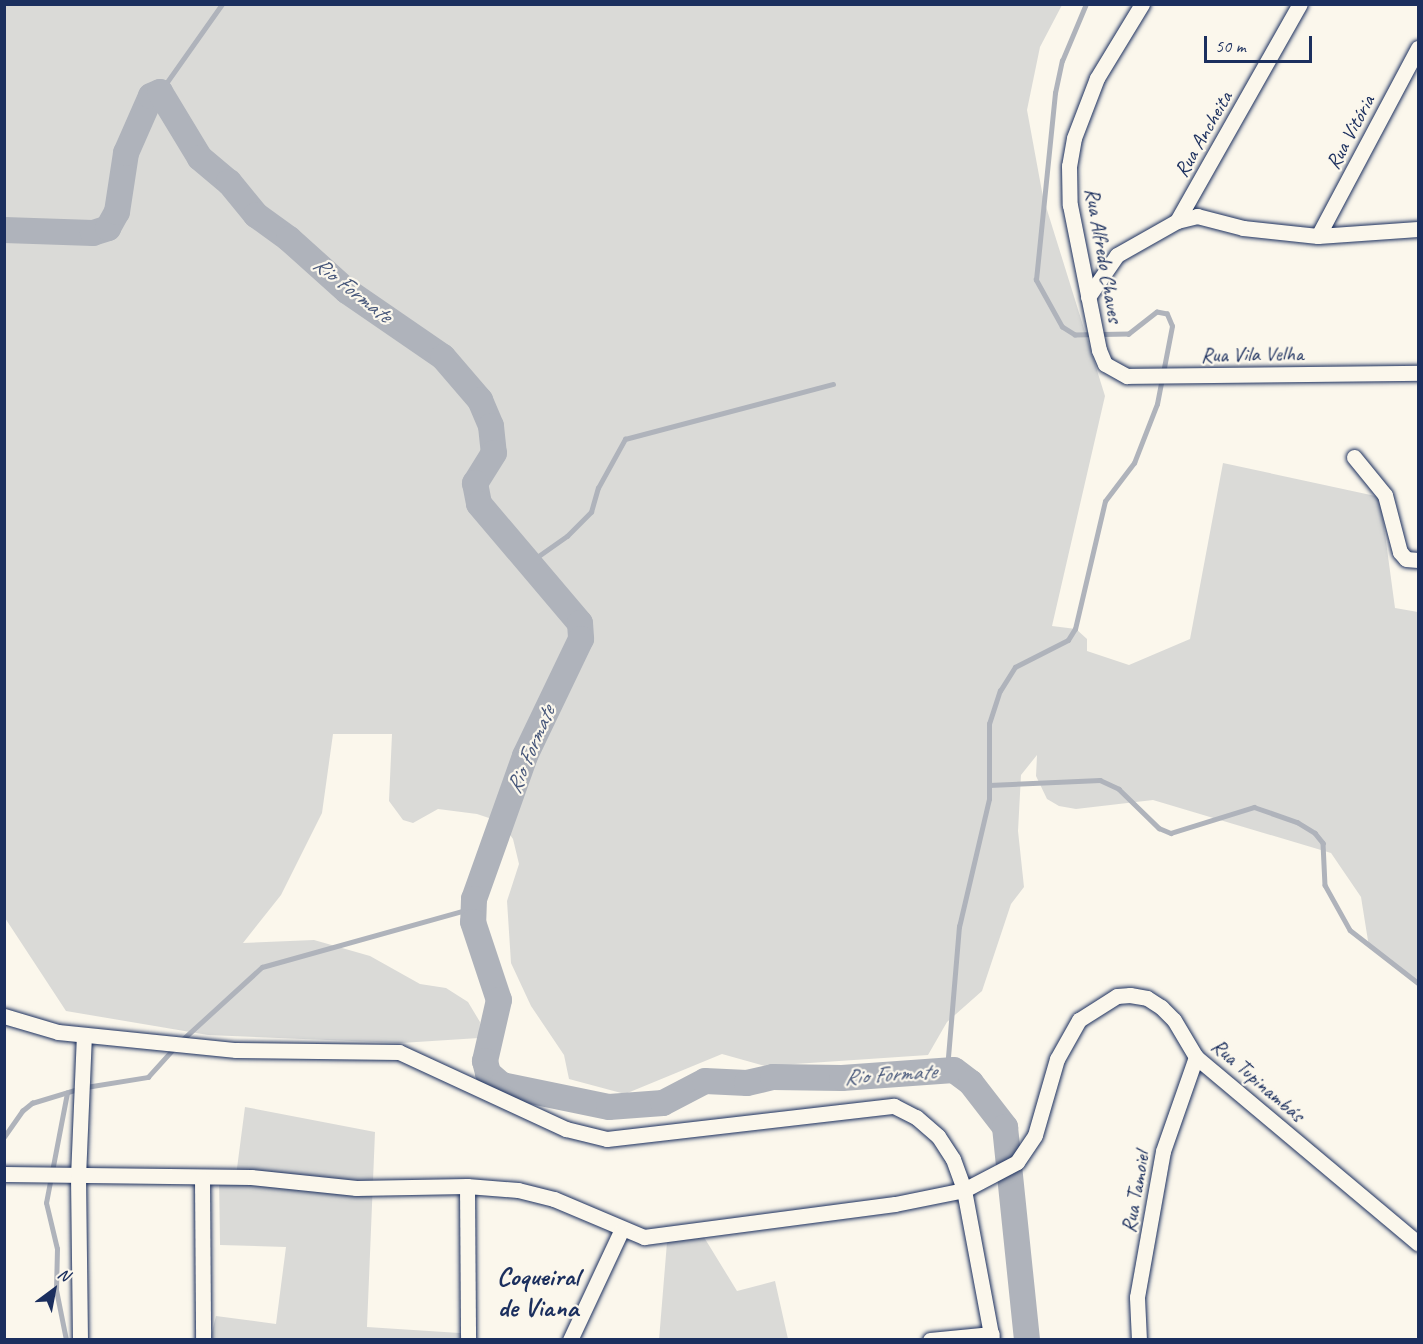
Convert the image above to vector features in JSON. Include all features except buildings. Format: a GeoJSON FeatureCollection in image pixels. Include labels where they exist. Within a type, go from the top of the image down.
{"type":"FeatureCollection","features":[{"type":"Feature","properties":{"kind":"street","name":"Rua Alfredo Chaves"},"geometry":{"type":"LineString","coordinates":[[1099,350],[1070,205],[1069,166],[1074,138],[1097,78],[1142,4]]}},
{"type":"Feature","properties":{"kind":"street","name":"Rua Ancheita"},"geometry":{"type":"LineString","coordinates":[[1177,221],[1300,4]]}},
{"type":"Feature","properties":{"kind":"street","name":"Rua Vitória"},"geometry":{"type":"LineString","coordinates":[[1318,236],[1419,48]]}},
{"type":"Feature","properties":{"kind":"street"},"geometry":{"type":"LineString","coordinates":[[1088,297],[1117,255],[1177,221],[1206,216],[1243,228],[1318,236],[1419,229]]}},
{"type":"Feature","properties":{"kind":"street","name":"Rua Vila Velha"},"geometry":{"type":"LineString","coordinates":[[1099,350],[1106,364],[1127,376],[1419,373]]}},
{"type":"Feature","properties":{"kind":"street"},"geometry":{"type":"LineString","coordinates":[[1354,457],[1385,495],[1400,552],[1406,559],[1419,560]]}},
{"type":"Feature","properties":{"kind":"street","name":"Rua Tupinambás"},"geometry":{"type":"LineString","coordinates":[[964,1190],[1017,1162],[1035,1135],[1061,1052],[1079,1020],[1095,1007],[1117,996],[1147,998],[1174,1020],[1196,1057],[1419,1243]]}},
{"type":"Feature","properties":{"kind":"street"},"geometry":{"type":"LineString","coordinates":[[4,1016],[58,1032],[236,1050],[399,1052],[566,1129],[606,1139],[894,1106],[916,1117],[938,1136],[953,1159],[964,1190],[992,1336],[930,1340]]}},
{"type":"Feature","properties":{"kind":"street"},"geometry":{"type":"LineString","coordinates":[[80,1340],[78,1177],[84,1035]]}},
{"type":"Feature","properties":{"kind":"street","name":"Rua Tamoiel"},"geometry":{"type":"LineString","coordinates":[[1138,1340],[1137,1297],[1163,1151],[1196,1057]]}},
{"type":"Feature","properties":{"kind":"street"},"geometry":{"type":"LineString","coordinates":[[4,1174],[303,1180],[356,1188],[467,1185],[518,1190],[554,1199],[621,1231],[662,1237],[895,1204],[964,1190]]}},
{"type":"Feature","properties":{"kind":"street"},"geometry":{"type":"LineString","coordinates":[[202,1179],[203,1340]]}},
{"type":"Feature","properties":{"kind":"street"},"geometry":{"type":"LineString","coordinates":[[467,1185],[468,1340]]}},
{"type":"Feature","properties":{"kind":"street"},"geometry":{"type":"LineString","coordinates":[[570,1340],[621,1231]]}},
{"type":"Feature","properties":{"kind":"shaded area"},"geometry":{"type":"Polygon","coordinates":[[[4,5],[1062,5],[1040,47],[1027,110],[1043,197],[1105,396],[1052,626],[1076,629],[1087,639],[1087,651],[1129,665],[1190,639],[1223,463],[1380,497],[1395,608],[1418,612],[1418,985],[1369,947],[1361,897],[1331,853],[1153,800],[1076,809],[1059,806],[1047,799],[1036,776],[1037,755],[1021,775],[1018,831],[1024,887],[1011,904],[982,991],[947,1022],[928,1055],[765,1066],[722,1054],[625,1094],[569,1079],[564,1055],[531,1006],[511,963],[507,901],[519,864],[513,839],[501,822],[477,814],[438,809],[413,823],[403,820],[389,801],[392,734],[333,734],[322,813],[281,895],[243,943],[314,940],[370,956],[420,984],[446,988],[468,1002],[480,1022],[479,1038],[401,1043],[208,1035],[66,1011],[5,918],[4,5]]]}},
{"type":"Feature","properties":{"kind":"shaded area"},"geometry":{"type":"Polygon","coordinates":[[[245,1107],[375,1132],[367,1327],[475,1334],[475,1340],[210,1340],[216,1316],[276,1324],[286,1247],[220,1245],[219,1174],[236,1176],[245,1107]]]}},
{"type":"Feature","properties":{"kind":"shaded area"},"geometry":{"type":"Polygon","coordinates":[[[699,1229],[737,1291],[775,1281],[788,1339],[659,1340],[668,1230],[699,1229]]]}},
{"type":"Feature","properties":{"kind":"waterway"},"geometry":{"type":"LineString","coordinates":[[160,92],[222,4]]}},
{"type":"Feature","properties":{"kind":"waterway"},"geometry":{"type":"LineString","coordinates":[[947,1069],[959,927],[989,799],[989,724],[1000,691],[1015,667],[1068,640],[1075,629],[1105,501],[1134,463],[1157,404],[1172,326],[1167,314],[1157,312],[1129,334],[1075,335],[1062,327],[1036,280],[1055,93],[1062,61],[1086,4]]}},
{"type":"Feature","properties":{"kind":"waterway","name":"Rio Formate"},"geometry":{"type":"LineString","coordinates":[[4,230],[93,233],[108,228],[117,212],[126,153],[151,96],[160,92],[200,158],[229,182],[256,215],[289,239],[347,291],[443,357],[480,400],[491,426],[494,453],[475,483],[479,504],[580,623],[581,639],[525,756],[474,899],[473,922],[499,1000],[485,1061],[488,1073],[502,1085],[609,1107],[663,1103],[705,1081],[747,1083],[773,1077],[842,1078],[954,1070],[971,1083],[1005,1127],[1027,1340]]}},
{"type":"Feature","properties":{"kind":"waterway"},"geometry":{"type":"LineString","coordinates":[[530,562],[567,536],[591,512],[598,488],[625,439],[833,384]]}},
{"type":"Feature","properties":{"kind":"waterway"},"geometry":{"type":"LineString","coordinates":[[989,785],[1100,780],[1119,789],[1159,828],[1171,833],[1254,807],[1297,822],[1315,833],[1323,843],[1325,885],[1350,930],[1418,983]]}},
{"type":"Feature","properties":{"kind":"waterway"},"geometry":{"type":"LineString","coordinates":[[182,1040],[262,967],[473,908]]}},
{"type":"Feature","properties":{"kind":"waterway"},"geometry":{"type":"LineString","coordinates":[[86,1087],[148,1077],[174,1048]]}},
{"type":"Feature","properties":{"kind":"waterway"},"geometry":{"type":"LineString","coordinates":[[4,1137],[22,1111],[32,1103],[78,1089]]}},
{"type":"Feature","properties":{"kind":"waterway"},"geometry":{"type":"LineString","coordinates":[[66,1340],[56,1290],[57,1249],[46,1203],[67,1093]]}},
{"type":"Feature","properties":{"kind":"district","name":"Coqueiral de Viana"},"geometry":{"type":"Point","coordinates":[538,1292]}}]}
